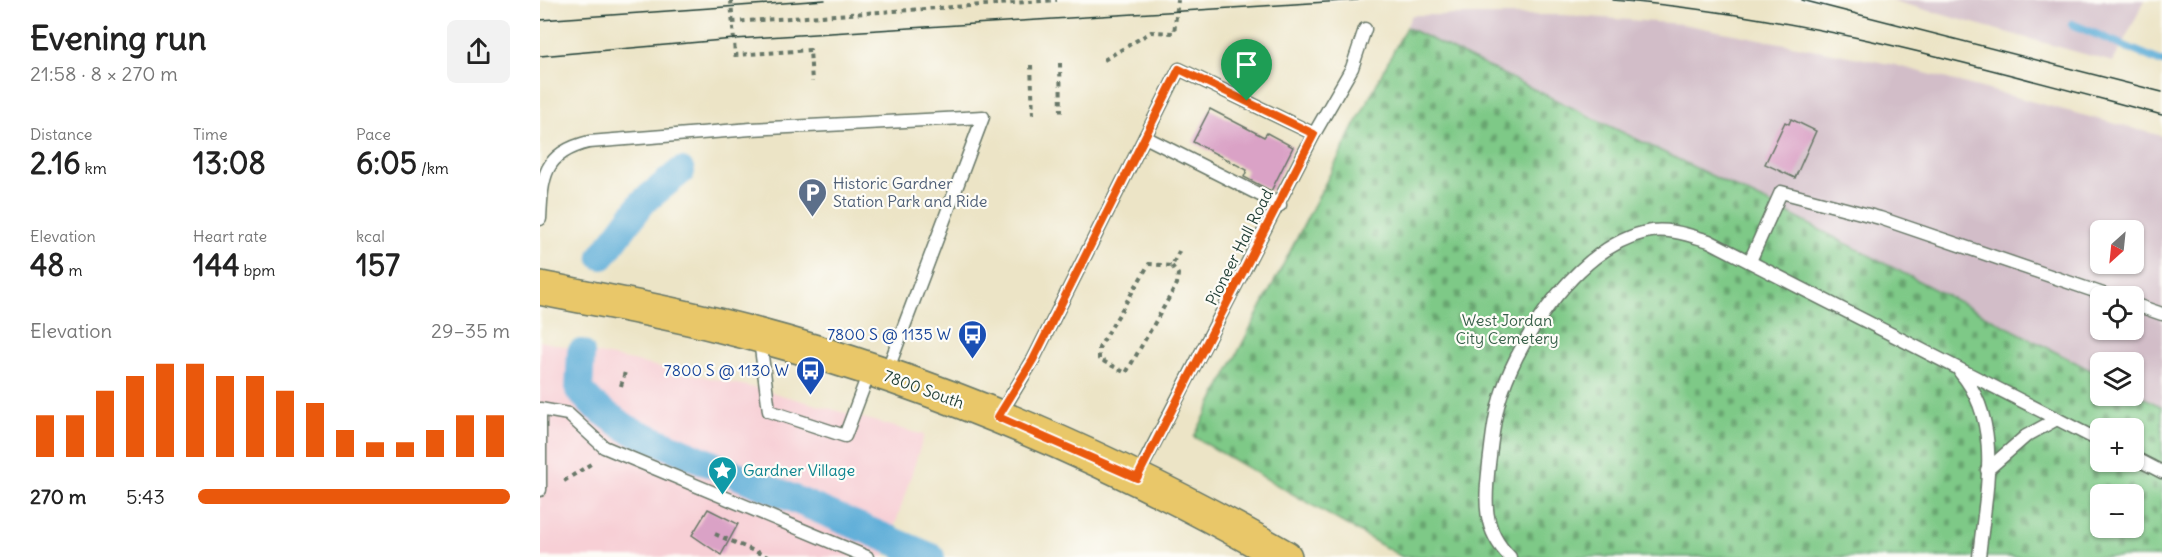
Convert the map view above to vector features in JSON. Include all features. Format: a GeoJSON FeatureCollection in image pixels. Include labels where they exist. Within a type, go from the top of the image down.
{"type":"FeatureCollection","features":[{"type":"Feature","properties":{"kind":"main road","name":"7800 South"},"geometry":{"type":"LineString","coordinates":[[540,288],[716,324],[878,372],[998,417],[1137,478],[1285,557]]}},
{"type":"Feature","properties":{"kind":"lane","name":"Pioneer Hall Road"},"geometry":{"type":"LineString","coordinates":[[1137,478],[1280,205],[1314,134],[1352,68],[1365,29]]}},
{"type":"Feature","properties":{"kind":"lane"},"geometry":{"type":"LineString","coordinates":[[998,417],[1033,360],[1179,69],[1314,134]]}},
{"type":"Feature","properties":{"kind":"lane"},"geometry":{"type":"LineString","coordinates":[[540,219],[541,186],[550,163],[565,149],[581,144],[751,129],[983,117],[878,372],[845,436],[769,411],[759,336]]}},
{"type":"Feature","properties":{"kind":"lane"},"geometry":{"type":"LineString","coordinates":[[1145,136],[1280,205]]}},
{"type":"Feature","properties":{"kind":"lane"},"geometry":{"type":"LineString","coordinates":[[1750,261],[1781,192],[1880,218],[2090,290]]}},
{"type":"Feature","properties":{"kind":"lane"},"geometry":{"type":"LineString","coordinates":[[1510,557],[1492,535],[1486,508],[1494,424],[1502,393],[1517,356],[1554,299],[1596,258],[1634,235],[1649,231],[1687,234],[1709,241],[2090,436]]}},
{"type":"Feature","properties":{"kind":"lane"},"geometry":{"type":"LineString","coordinates":[[2144,308],[2162,314]]}},
{"type":"Feature","properties":{"kind":"lane"},"geometry":{"type":"LineString","coordinates":[[1955,366],[1970,384],[1984,414],[1988,438],[1988,470],[1979,557]]}},
{"type":"Feature","properties":{"kind":"lane"},"geometry":{"type":"LineString","coordinates":[[540,490],[540,409],[568,414],[598,443],[612,450],[867,557]]}},
{"type":"Feature","properties":{"kind":"lane"},"geometry":{"type":"LineString","coordinates":[[1988,470],[2026,436],[2057,419]]}},
{"type":"Feature","properties":{"kind":"lane"},"geometry":{"type":"LineString","coordinates":[[2144,463],[2162,472]]}},
{"type":"Feature","properties":{"kind":"path"},"geometry":{"type":"LineString","coordinates":[[731,0],[735,55],[810,50],[812,81]]}},
{"type":"Feature","properties":{"kind":"path"},"geometry":{"type":"LineString","coordinates":[[732,22],[1057,0]]}},
{"type":"Feature","properties":{"kind":"path"},"geometry":{"type":"LineString","coordinates":[[1104,60],[1151,32],[1174,33],[1178,0]]}},
{"type":"Feature","properties":{"kind":"path"},"geometry":{"type":"LineString","coordinates":[[1060,63],[1060,113]]}},
{"type":"Feature","properties":{"kind":"path"},"geometry":{"type":"LineString","coordinates":[[1031,64],[1033,115]]}},
{"type":"Feature","properties":{"kind":"path"},"geometry":{"type":"LineString","coordinates":[[1172,266],[1181,247]]}},
{"type":"Feature","properties":{"kind":"path"},"geometry":{"type":"LineString","coordinates":[[1149,264],[1172,266],[1178,274],[1177,284],[1126,373],[1099,359],[1099,348],[1149,264]]}},
{"type":"Feature","properties":{"kind":"path"},"geometry":{"type":"LineString","coordinates":[[621,386],[625,372]]}},
{"type":"Feature","properties":{"kind":"path"},"geometry":{"type":"LineString","coordinates":[[564,482],[612,450]]}},
{"type":"Feature","properties":{"kind":"path"},"geometry":{"type":"LineString","coordinates":[[715,534],[768,557]]}},
{"type":"Feature","properties":{"kind":"shaded area"},"geometry":{"type":"Polygon","coordinates":[[[1890,0],[2145,0],[2113,62],[1890,0]]]}},
{"type":"Feature","properties":{"kind":"shaded area"},"geometry":{"type":"Polygon","coordinates":[[[1412,15],[1563,15],[1682,24],[1895,65],[2162,136],[2162,407],[2144,398],[2144,352],[2090,352],[2090,370],[1772,205],[1406,27],[1412,15]]]}},
{"type":"Feature","properties":{"kind":"shaded area","name":"Gardner Village"},"geometry":{"type":"Polygon","coordinates":[[[540,341],[756,388],[924,435],[885,557],[540,557],[540,341]]]}},
{"type":"Feature","properties":{"kind":"green space","name":"West Jordan City Cemetery"},"geometry":{"type":"Polygon","coordinates":[[[1406,27],[1772,205],[2090,370],[2090,406],[2144,406],[2144,398],[2162,407],[2162,557],[1402,557],[1194,437],[1406,27]]]}},
{"type":"Feature","properties":{"kind":"building"},"geometry":{"type":"Polygon","coordinates":[[[1210,109],[1264,137],[1267,133],[1293,147],[1271,191],[1244,177],[1247,170],[1193,142],[1210,109]]]}},
{"type":"Feature","properties":{"kind":"building"},"geometry":{"type":"Polygon","coordinates":[[[1791,119],[1816,131],[1795,178],[1765,164],[1785,122],[1789,124],[1791,119]]]}},
{"type":"Feature","properties":{"kind":"building"},"geometry":{"type":"Polygon","coordinates":[[[708,509],[738,524],[721,555],[692,535],[708,509]]]}},
{"type":"Feature","properties":{"kind":"waterway"},"geometry":{"type":"LineString","coordinates":[[2072,24],[2162,62]]}},
{"type":"Feature","properties":{"kind":"waterway"},"geometry":{"type":"LineString","coordinates":[[602,256],[643,202],[681,171]]}},
{"type":"Feature","properties":{"kind":"waterway"},"geometry":{"type":"LineString","coordinates":[[581,353],[579,390],[593,405],[628,429],[931,557]]}},
{"type":"Feature","properties":{"kind":"tram line"},"geometry":{"type":"LineString","coordinates":[[540,20],[825,0]]}},
{"type":"Feature","properties":{"kind":"tram line"},"geometry":{"type":"LineString","coordinates":[[540,56],[734,39],[1358,0]]}},
{"type":"Feature","properties":{"kind":"tram line"},"geometry":{"type":"LineString","coordinates":[[1613,0],[1683,7],[1822,30],[1958,61],[2162,115]]}},
{"type":"Feature","properties":{"kind":"tram line"},"geometry":{"type":"LineString","coordinates":[[1802,0],[2162,92]]}},
{"type":"Feature","properties":{"kind":"place","name":"Historic Gardner Station Park and Ride"},"geometry":{"type":"Point","coordinates":[812,218]}},
{"type":"Feature","properties":{"kind":"place","name":"7800 S @ 1135 W"},"geometry":{"type":"Point","coordinates":[972,360]}},
{"type":"Feature","properties":{"kind":"place","name":"7800 S @ 1130 W"},"geometry":{"type":"Point","coordinates":[810,396]}},
{"type":"Feature","properties":{"kind":"place","name":"Gardner Village"},"geometry":{"type":"Point","coordinates":[722,496]}},
{"type":"Feature","properties":{"kind":"route"},"geometry":{"type":"LineString","coordinates":[[1179,69],[1247,101],[1314,134],[1280,205],[1137,478],[1051,438],[998,417],[1033,360],[1179,69]]}}]}
